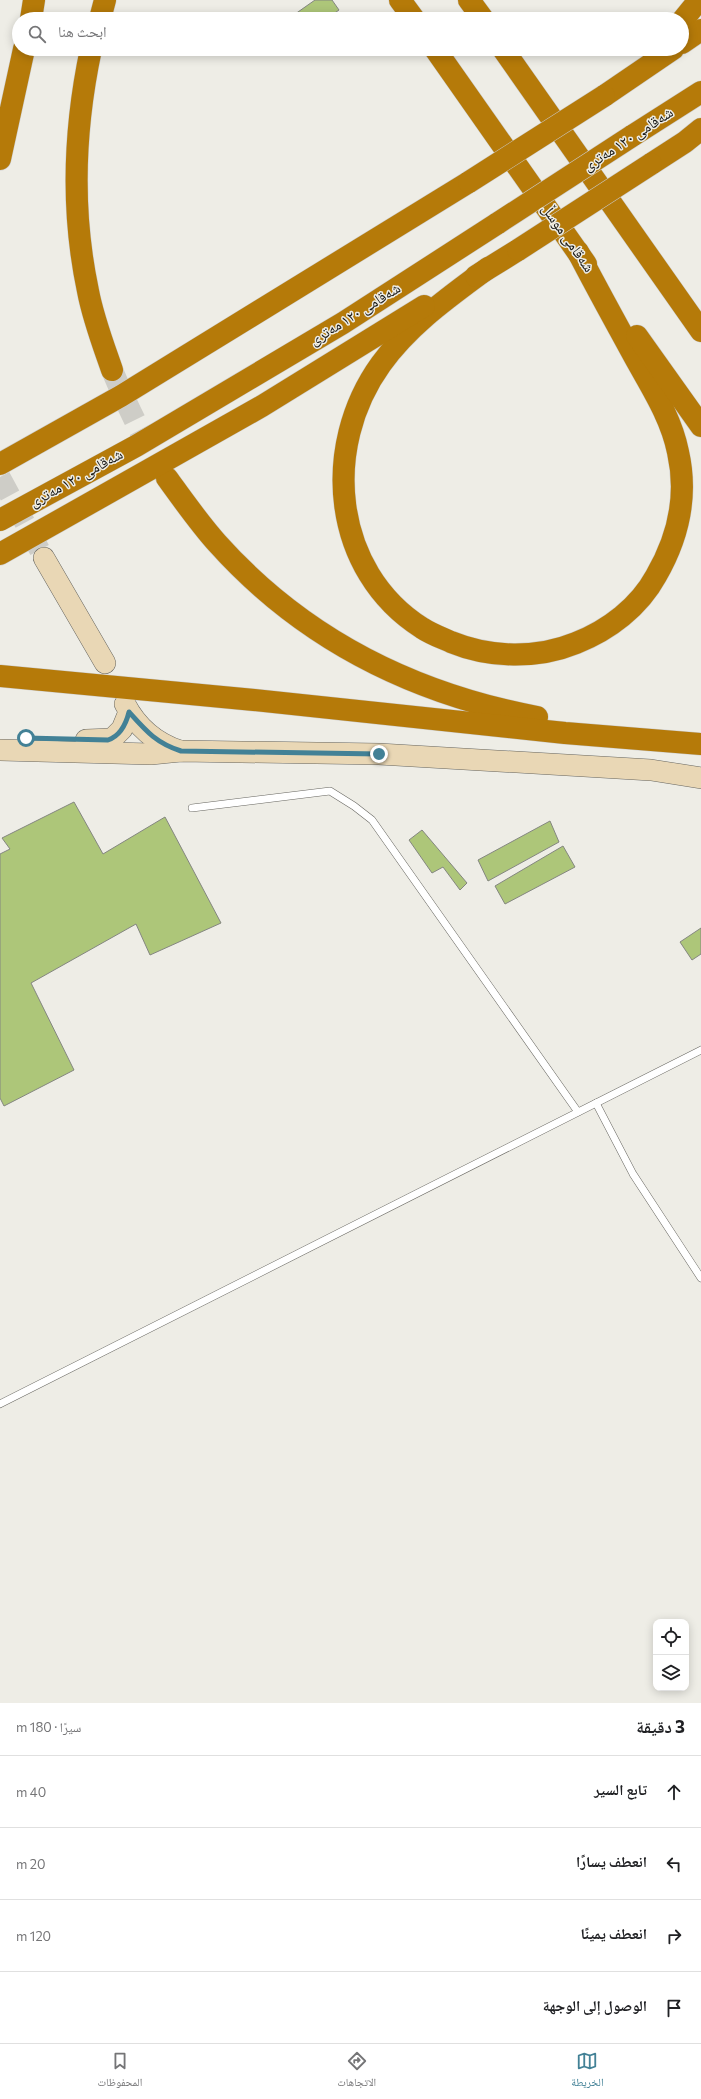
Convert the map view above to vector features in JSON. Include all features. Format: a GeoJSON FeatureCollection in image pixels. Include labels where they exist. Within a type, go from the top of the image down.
{"type":"FeatureCollection","features":[{"type":"Feature","properties":{"kind":"highway"},"geometry":{"type":"LineString","coordinates":[[32,12],[34,0]]}},
{"type":"Feature","properties":{"kind":"highway"},"geometry":{"type":"LineString","coordinates":[[102,12],[106,0]]}},
{"type":"Feature","properties":{"kind":"highway"},"geometry":{"type":"LineString","coordinates":[[400,0],[409,12]]}},
{"type":"Feature","properties":{"kind":"highway"},"geometry":{"type":"LineString","coordinates":[[470,0],[478,12]]}},
{"type":"Feature","properties":{"kind":"highway"},"geometry":{"type":"LineString","coordinates":[[689,13],[700,0]]}},
{"type":"Feature","properties":{"kind":"highway"},"geometry":{"type":"LineString","coordinates":[[689,38],[701,30]]}},
{"type":"Feature","properties":{"kind":"highway"},"geometry":{"type":"LineString","coordinates":[[0,159],[22,56]]}},
{"type":"Feature","properties":{"kind":"highway"},"geometry":{"type":"LineString","coordinates":[[90,56],[79,117],[76,154],[77,209],[81,252],[88,292],[112,370]]}},
{"type":"Feature","properties":{"kind":"highway","name":"شەقامی موسڵ"},"geometry":{"type":"LineString","coordinates":[[440,56],[701,426]]}},
{"type":"Feature","properties":{"kind":"highway"},"geometry":{"type":"LineString","coordinates":[[508,56],[701,331]]}},
{"type":"Feature","properties":{"kind":"highway"},"geometry":{"type":"LineString","coordinates":[[604,96],[647,56]]}},
{"type":"Feature","properties":{"kind":"highway"},"geometry":{"type":"LineString","coordinates":[[0,464],[121,396],[469,182],[604,96],[663,56]]}},
{"type":"Feature","properties":{"kind":"highway","name":"شەقامی ١٢٠ مەتری"},"geometry":{"type":"LineString","coordinates":[[0,520],[136,446],[329,330],[701,92]]}},
{"type":"Feature","properties":{"kind":"highway"},"geometry":{"type":"LineString","coordinates":[[0,554],[262,406],[384,329],[518,250],[696,135]]}},
{"type":"Feature","properties":{"kind":"highway"},"geometry":{"type":"LineString","coordinates":[[622,220],[701,304]]}},
{"type":"Feature","properties":{"kind":"highway"},"geometry":{"type":"LineString","coordinates":[[488,268],[424,316],[395,347],[373,376],[357,408],[351,427],[343,476],[345,510],[352,537],[360,558],[374,581],[408,618],[423,629],[477,651],[520,655],[571,646],[601,632],[615,622],[640,599],[651,585],[664,562],[676,532],[682,491],[679,454],[666,414],[578,252]]}},
{"type":"Feature","properties":{"kind":"highway"},"geometry":{"type":"LineString","coordinates":[[167,478],[217,543],[273,597],[310,626],[379,667],[452,697],[481,705],[659,740]]}},
{"type":"Feature","properties":{"kind":"highway"},"geometry":{"type":"LineString","coordinates":[[0,676],[246,699],[565,733],[701,744]]}},
{"type":"Feature","properties":{"kind":"street"},"geometry":{"type":"LineString","coordinates":[[44,558],[105,663]]}},
{"type":"Feature","properties":{"kind":"street"},"geometry":{"type":"LineString","coordinates":[[0,738],[108,740],[118,734],[126,723],[127,708],[155,739],[167,747],[181,751]]}},
{"type":"Feature","properties":{"kind":"street"},"geometry":{"type":"LineString","coordinates":[[0,750],[151,754],[181,751],[379,754],[651,770],[701,778]]}},
{"type":"Feature","properties":{"kind":"lane"},"geometry":{"type":"LineString","coordinates":[[192,808],[330,791],[354,806],[372,820],[578,1112]]}},
{"type":"Feature","properties":{"kind":"lane"},"geometry":{"type":"LineString","coordinates":[[0,1404],[701,1050]]}},
{"type":"Feature","properties":{"kind":"lane"},"geometry":{"type":"LineString","coordinates":[[596,1103],[633,1174],[701,1278]]}},
{"type":"Feature","properties":{"kind":"building"},"geometry":{"type":"Polygon","coordinates":[[[315,0],[332,0],[339,10],[336,12],[298,12],[315,0]]]}},
{"type":"Feature","properties":{"kind":"building"},"geometry":{"type":"Polygon","coordinates":[[[74,802],[103,854],[165,817],[221,923],[150,955],[136,924],[31,983],[74,1070],[4,1106],[0,1098],[0,854],[10,849],[2,838],[74,802]]]}},
{"type":"Feature","properties":{"kind":"building"},"geometry":{"type":"Polygon","coordinates":[[[550,821],[559,842],[488,881],[478,860],[550,821]]]}},
{"type":"Feature","properties":{"kind":"building"},"geometry":{"type":"Polygon","coordinates":[[[422,830],[467,883],[460,890],[443,867],[432,873],[409,840],[422,830]]]}},
{"type":"Feature","properties":{"kind":"building"},"geometry":{"type":"Polygon","coordinates":[[[563,846],[575,867],[505,904],[495,886],[563,846]]]}},
{"type":"Feature","properties":{"kind":"building"},"geometry":{"type":"Polygon","coordinates":[[[701,928],[701,954],[692,960],[680,942],[701,928]]]}},
{"type":"Feature","properties":{"kind":"tunnel"},"geometry":{"type":"LineString","coordinates":[[112,370],[137,425],[167,478]]}},
{"type":"Feature","properties":{"kind":"tunnel"},"geometry":{"type":"LineString","coordinates":[[0,477],[44,558]]}},
{"type":"Feature","properties":{"kind":"route"},"geometry":{"type":"LineString","coordinates":[[26,738],[98,741],[112,739],[118,734],[126,723],[129,712],[144,729],[161,744],[181,751],[218,753],[379,754]]}}]}
